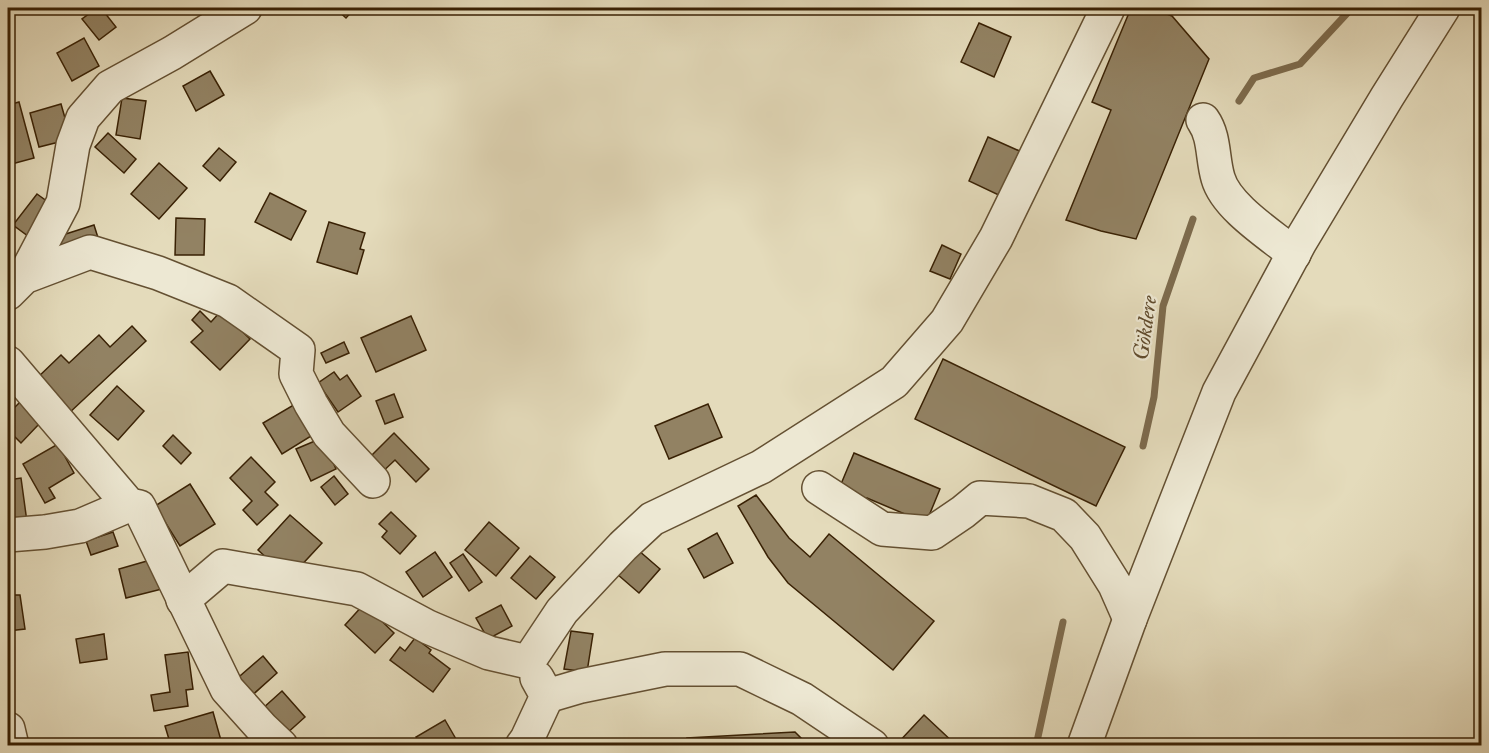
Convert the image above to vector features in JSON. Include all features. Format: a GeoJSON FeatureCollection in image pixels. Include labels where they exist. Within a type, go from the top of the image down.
{"type":"FeatureCollection","features":[{"type":"Feature","properties":{"kind":"street"},"geometry":{"type":"LineString","coordinates":[[16,285],[63,203],[73,145],[83,118],[110,87],[245,8]]}},
{"type":"Feature","properties":{"kind":"street"},"geometry":{"type":"LineString","coordinates":[[528,662],[562,611],[623,546],[652,519],[761,467],[894,382],[947,321],[996,238],[1108,8]]}},
{"type":"Feature","properties":{"kind":"street"},"geometry":{"type":"LineString","coordinates":[[1084,746],[1130,619],[1219,392],[1294,254],[1443,8]]}},
{"type":"Feature","properties":{"kind":"street"},"geometry":{"type":"LineString","coordinates":[[1203,120],[1210,130],[1218,179],[1225,194],[1236,206],[1294,254]]}},
{"type":"Feature","properties":{"kind":"street"},"geometry":{"type":"LineString","coordinates":[[16,285],[90,252],[158,273],[228,301],[298,350],[296,374],[311,404],[329,434],[373,481]]}},
{"type":"Feature","properties":{"kind":"street"},"geometry":{"type":"LineString","coordinates":[[8,363],[129,505]]}},
{"type":"Feature","properties":{"kind":"street"},"geometry":{"type":"LineString","coordinates":[[819,488],[882,529],[932,533],[980,498],[1029,501],[1038,504],[1064,515],[1085,537],[1116,585],[1130,619]]}},
{"type":"Feature","properties":{"kind":"street"},"geometry":{"type":"LineString","coordinates":[[8,535],[80,526],[129,505],[139,507],[227,689],[275,744]]}},
{"type":"Feature","properties":{"kind":"street"},"geometry":{"type":"LineString","coordinates":[[183,600],[223,566],[357,589],[428,627],[489,653],[528,662],[547,696]]}},
{"type":"Feature","properties":{"kind":"street"},"geometry":{"type":"LineString","coordinates":[[522,746],[547,696],[581,686],[665,669],[740,669],[802,699],[872,746]]}},
{"type":"Feature","properties":{"kind":"street"},"geometry":{"type":"LineString","coordinates":[[8,729],[12,746]]}},
{"type":"Feature","properties":{"kind":"building"},"geometry":{"type":"Polygon","coordinates":[[[97,8],[101,8],[116,27],[99,40],[82,19],[97,8]]]}},
{"type":"Feature","properties":{"kind":"building"},"geometry":{"type":"Polygon","coordinates":[[[335,8],[355,8],[346,18],[335,8]]]}},
{"type":"Feature","properties":{"kind":"building"},"geometry":{"type":"Polygon","coordinates":[[[1131,8],[1151,8],[1172,16],[1209,59],[1136,239],[1066,220],[1111,110],[1092,102],[1131,8]]]}},
{"type":"Feature","properties":{"kind":"building"},"geometry":{"type":"Polygon","coordinates":[[[979,23],[1011,37],[994,77],[961,62],[979,23]]]}},
{"type":"Feature","properties":{"kind":"building"},"geometry":{"type":"Polygon","coordinates":[[[84,38],[99,66],[72,81],[57,53],[84,38]]]}},
{"type":"Feature","properties":{"kind":"building"},"geometry":{"type":"Polygon","coordinates":[[[210,71],[224,95],[196,111],[183,86],[210,71]]]}},
{"type":"Feature","properties":{"kind":"building"},"geometry":{"type":"Polygon","coordinates":[[[122,98],[146,101],[140,139],[116,135],[122,98]]]}},
{"type":"Feature","properties":{"kind":"building"},"geometry":{"type":"Polygon","coordinates":[[[19,102],[34,158],[8,165],[8,105],[19,102]]]}},
{"type":"Feature","properties":{"kind":"building"},"geometry":{"type":"Polygon","coordinates":[[[61,104],[71,139],[39,147],[30,113],[61,104]]]}},
{"type":"Feature","properties":{"kind":"building"},"geometry":{"type":"Polygon","coordinates":[[[108,133],[136,159],[124,173],[95,147],[108,133]]]}},
{"type":"Feature","properties":{"kind":"building"},"geometry":{"type":"Polygon","coordinates":[[[988,137],[1024,153],[1005,198],[969,181],[988,137]]]}},
{"type":"Feature","properties":{"kind":"building"},"geometry":{"type":"Polygon","coordinates":[[[219,148],[236,162],[220,181],[203,166],[219,148]]]}},
{"type":"Feature","properties":{"kind":"building"},"geometry":{"type":"Polygon","coordinates":[[[159,163],[187,188],[159,219],[131,194],[159,163]]]}},
{"type":"Feature","properties":{"kind":"building"},"geometry":{"type":"Polygon","coordinates":[[[270,193],[306,211],[291,240],[255,222],[270,193]]]}},
{"type":"Feature","properties":{"kind":"building"},"geometry":{"type":"Polygon","coordinates":[[[37,194],[55,207],[32,239],[13,225],[37,194]]]}},
{"type":"Feature","properties":{"kind":"building"},"geometry":{"type":"Polygon","coordinates":[[[176,218],[205,219],[204,255],[175,255],[176,218]]]}},
{"type":"Feature","properties":{"kind":"building"},"geometry":{"type":"Polygon","coordinates":[[[329,222],[365,233],[360,249],[364,250],[357,274],[317,262],[329,222]]]}},
{"type":"Feature","properties":{"kind":"building"},"geometry":{"type":"Polygon","coordinates":[[[94,225],[100,244],[56,258],[50,239],[94,225]]]}},
{"type":"Feature","properties":{"kind":"building"},"geometry":{"type":"Polygon","coordinates":[[[942,245],[961,254],[950,279],[930,271],[942,245]]]}},
{"type":"Feature","properties":{"kind":"building"},"geometry":{"type":"Polygon","coordinates":[[[200,311],[211,322],[221,311],[250,339],[220,370],[191,342],[203,331],[192,320],[200,311]]]}},
{"type":"Feature","properties":{"kind":"building"},"geometry":{"type":"Polygon","coordinates":[[[411,316],[426,350],[376,372],[361,338],[411,316]]]}},
{"type":"Feature","properties":{"kind":"building"},"geometry":{"type":"Polygon","coordinates":[[[132,326],[146,341],[67,415],[35,380],[61,355],[69,363],[99,335],[110,347],[132,326]]]}},
{"type":"Feature","properties":{"kind":"building"},"geometry":{"type":"Polygon","coordinates":[[[344,342],[349,353],[326,363],[321,353],[344,342]]]}},
{"type":"Feature","properties":{"kind":"building"},"geometry":{"type":"Polygon","coordinates":[[[943,359],[1125,447],[1096,506],[915,419],[943,359]]]}},
{"type":"Feature","properties":{"kind":"building"},"geometry":{"type":"Polygon","coordinates":[[[334,372],[340,380],[347,375],[361,396],[338,412],[318,383],[334,372]]]}},
{"type":"Feature","properties":{"kind":"building"},"geometry":{"type":"Polygon","coordinates":[[[117,386],[144,411],[118,440],[90,415],[117,386]]]}},
{"type":"Feature","properties":{"kind":"building"},"geometry":{"type":"Polygon","coordinates":[[[394,394],[403,417],[385,424],[376,401],[394,394]]]}},
{"type":"Feature","properties":{"kind":"building"},"geometry":{"type":"Polygon","coordinates":[[[20,402],[40,423],[21,443],[8,430],[8,414],[20,402]]]}},
{"type":"Feature","properties":{"kind":"building"},"geometry":{"type":"Polygon","coordinates":[[[297,403],[316,433],[282,454],[263,423],[297,403]]]}},
{"type":"Feature","properties":{"kind":"building"},"geometry":{"type":"Polygon","coordinates":[[[708,404],[722,437],[669,459],[655,426],[708,404]]]}},
{"type":"Feature","properties":{"kind":"building"},"geometry":{"type":"Polygon","coordinates":[[[394,433],[429,469],[416,482],[395,460],[378,476],[364,463],[394,433]]]}},
{"type":"Feature","properties":{"kind":"building"},"geometry":{"type":"Polygon","coordinates":[[[173,435],[191,453],[181,464],[163,446],[173,435]]]}},
{"type":"Feature","properties":{"kind":"building"},"geometry":{"type":"Polygon","coordinates":[[[322,438],[336,469],[311,481],[296,449],[322,438]]]}},
{"type":"Feature","properties":{"kind":"building"},"geometry":{"type":"Polygon","coordinates":[[[58,444],[74,473],[49,488],[55,498],[45,503],[23,464],[58,444]]]}},
{"type":"Feature","properties":{"kind":"building"},"geometry":{"type":"Polygon","coordinates":[[[854,453],[940,489],[926,523],[867,498],[863,507],[836,496],[854,453]]]}},
{"type":"Feature","properties":{"kind":"building"},"geometry":{"type":"Polygon","coordinates":[[[251,457],[275,482],[265,492],[278,505],[257,525],[243,510],[252,501],[230,478],[251,457]]]}},
{"type":"Feature","properties":{"kind":"building"},"geometry":{"type":"Polygon","coordinates":[[[334,476],[348,494],[335,505],[321,487],[334,476]]]}},
{"type":"Feature","properties":{"kind":"building"},"geometry":{"type":"Polygon","coordinates":[[[21,478],[27,522],[8,525],[8,480],[21,478]]]}},
{"type":"Feature","properties":{"kind":"building"},"geometry":{"type":"Polygon","coordinates":[[[190,484],[215,524],[180,546],[155,506],[190,484]]]}},
{"type":"Feature","properties":{"kind":"building"},"geometry":{"type":"Polygon","coordinates":[[[756,495],[789,538],[810,557],[829,534],[934,621],[893,670],[788,583],[768,557],[738,506],[756,495]]]}},
{"type":"Feature","properties":{"kind":"building"},"geometry":{"type":"Polygon","coordinates":[[[391,512],[416,536],[400,554],[382,537],[387,531],[379,524],[391,512]]]}},
{"type":"Feature","properties":{"kind":"building"},"geometry":{"type":"Polygon","coordinates":[[[290,515],[322,543],[296,571],[284,574],[258,550],[290,515]]]}},
{"type":"Feature","properties":{"kind":"building"},"geometry":{"type":"Polygon","coordinates":[[[489,522],[519,548],[496,576],[465,550],[489,522]]]}},
{"type":"Feature","properties":{"kind":"building"},"geometry":{"type":"Polygon","coordinates":[[[113,532],[118,546],[91,555],[86,541],[113,532]]]}},
{"type":"Feature","properties":{"kind":"building"},"geometry":{"type":"Polygon","coordinates":[[[717,533],[733,563],[704,578],[688,549],[717,533]]]}},
{"type":"Feature","properties":{"kind":"building"},"geometry":{"type":"Polygon","coordinates":[[[638,550],[660,569],[639,593],[617,574],[638,550]]]}},
{"type":"Feature","properties":{"kind":"building"},"geometry":{"type":"Polygon","coordinates":[[[435,552],[452,577],[423,597],[406,572],[435,552]]]}},
{"type":"Feature","properties":{"kind":"building"},"geometry":{"type":"Polygon","coordinates":[[[463,554],[482,582],[469,591],[450,563],[463,554]]]}},
{"type":"Feature","properties":{"kind":"building"},"geometry":{"type":"Polygon","coordinates":[[[530,556],[555,577],[536,599],[511,578],[530,556]]]}},
{"type":"Feature","properties":{"kind":"building"},"geometry":{"type":"Polygon","coordinates":[[[154,559],[162,589],[126,598],[119,569],[154,559]]]}},
{"type":"Feature","properties":{"kind":"building"},"geometry":{"type":"Polygon","coordinates":[[[12,586],[13,595],[20,595],[25,629],[8,631],[8,587],[12,586]]]}},
{"type":"Feature","properties":{"kind":"building"},"geometry":{"type":"Polygon","coordinates":[[[364,604],[394,633],[375,653],[345,625],[364,604]]]}},
{"type":"Feature","properties":{"kind":"building"},"geometry":{"type":"Polygon","coordinates":[[[501,605],[512,626],[488,639],[476,618],[501,605]]]}},
{"type":"Feature","properties":{"kind":"building"},"geometry":{"type":"Polygon","coordinates":[[[571,631],[593,634],[587,672],[564,669],[571,631]]]}},
{"type":"Feature","properties":{"kind":"building"},"geometry":{"type":"Polygon","coordinates":[[[104,634],[107,659],[80,663],[76,639],[104,634]]]}},
{"type":"Feature","properties":{"kind":"building"},"geometry":{"type":"Polygon","coordinates":[[[415,638],[431,650],[429,653],[450,669],[433,692],[390,660],[400,647],[405,651],[415,638]]]}},
{"type":"Feature","properties":{"kind":"building"},"geometry":{"type":"Polygon","coordinates":[[[188,652],[193,689],[186,690],[188,706],[154,711],[151,695],[170,692],[165,655],[188,652]]]}},
{"type":"Feature","properties":{"kind":"building"},"geometry":{"type":"Polygon","coordinates":[[[263,656],[277,673],[248,699],[233,682],[263,656]]]}},
{"type":"Feature","properties":{"kind":"building"},"geometry":{"type":"Polygon","coordinates":[[[282,691],[305,717],[285,735],[262,709],[282,691]]]}},
{"type":"Feature","properties":{"kind":"building"},"geometry":{"type":"Polygon","coordinates":[[[213,712],[222,744],[171,746],[165,726],[213,712]]]}},
{"type":"Feature","properties":{"kind":"building"},"geometry":{"type":"Polygon","coordinates":[[[924,715],[956,745],[896,745],[924,715]]]}},
{"type":"Feature","properties":{"kind":"building"},"geometry":{"type":"Polygon","coordinates":[[[445,720],[460,746],[421,746],[416,737],[445,720]]]}},
{"type":"Feature","properties":{"kind":"building"},"geometry":{"type":"Polygon","coordinates":[[[795,732],[809,746],[689,746],[687,738],[795,732]]]}},
{"type":"Feature","properties":{"kind":"waterway","name":"Gökdere"},"geometry":{"type":"LineString","coordinates":[[1239,101],[1254,78],[1300,64],[1352,8]]}},
{"type":"Feature","properties":{"kind":"waterway","name":"Gökdere"},"geometry":{"type":"LineString","coordinates":[[1143,446],[1154,397],[1163,306],[1193,219]]}},
{"type":"Feature","properties":{"kind":"waterway","name":"Gökdere"},"geometry":{"type":"LineString","coordinates":[[1036,746],[1063,622]]}}]}
